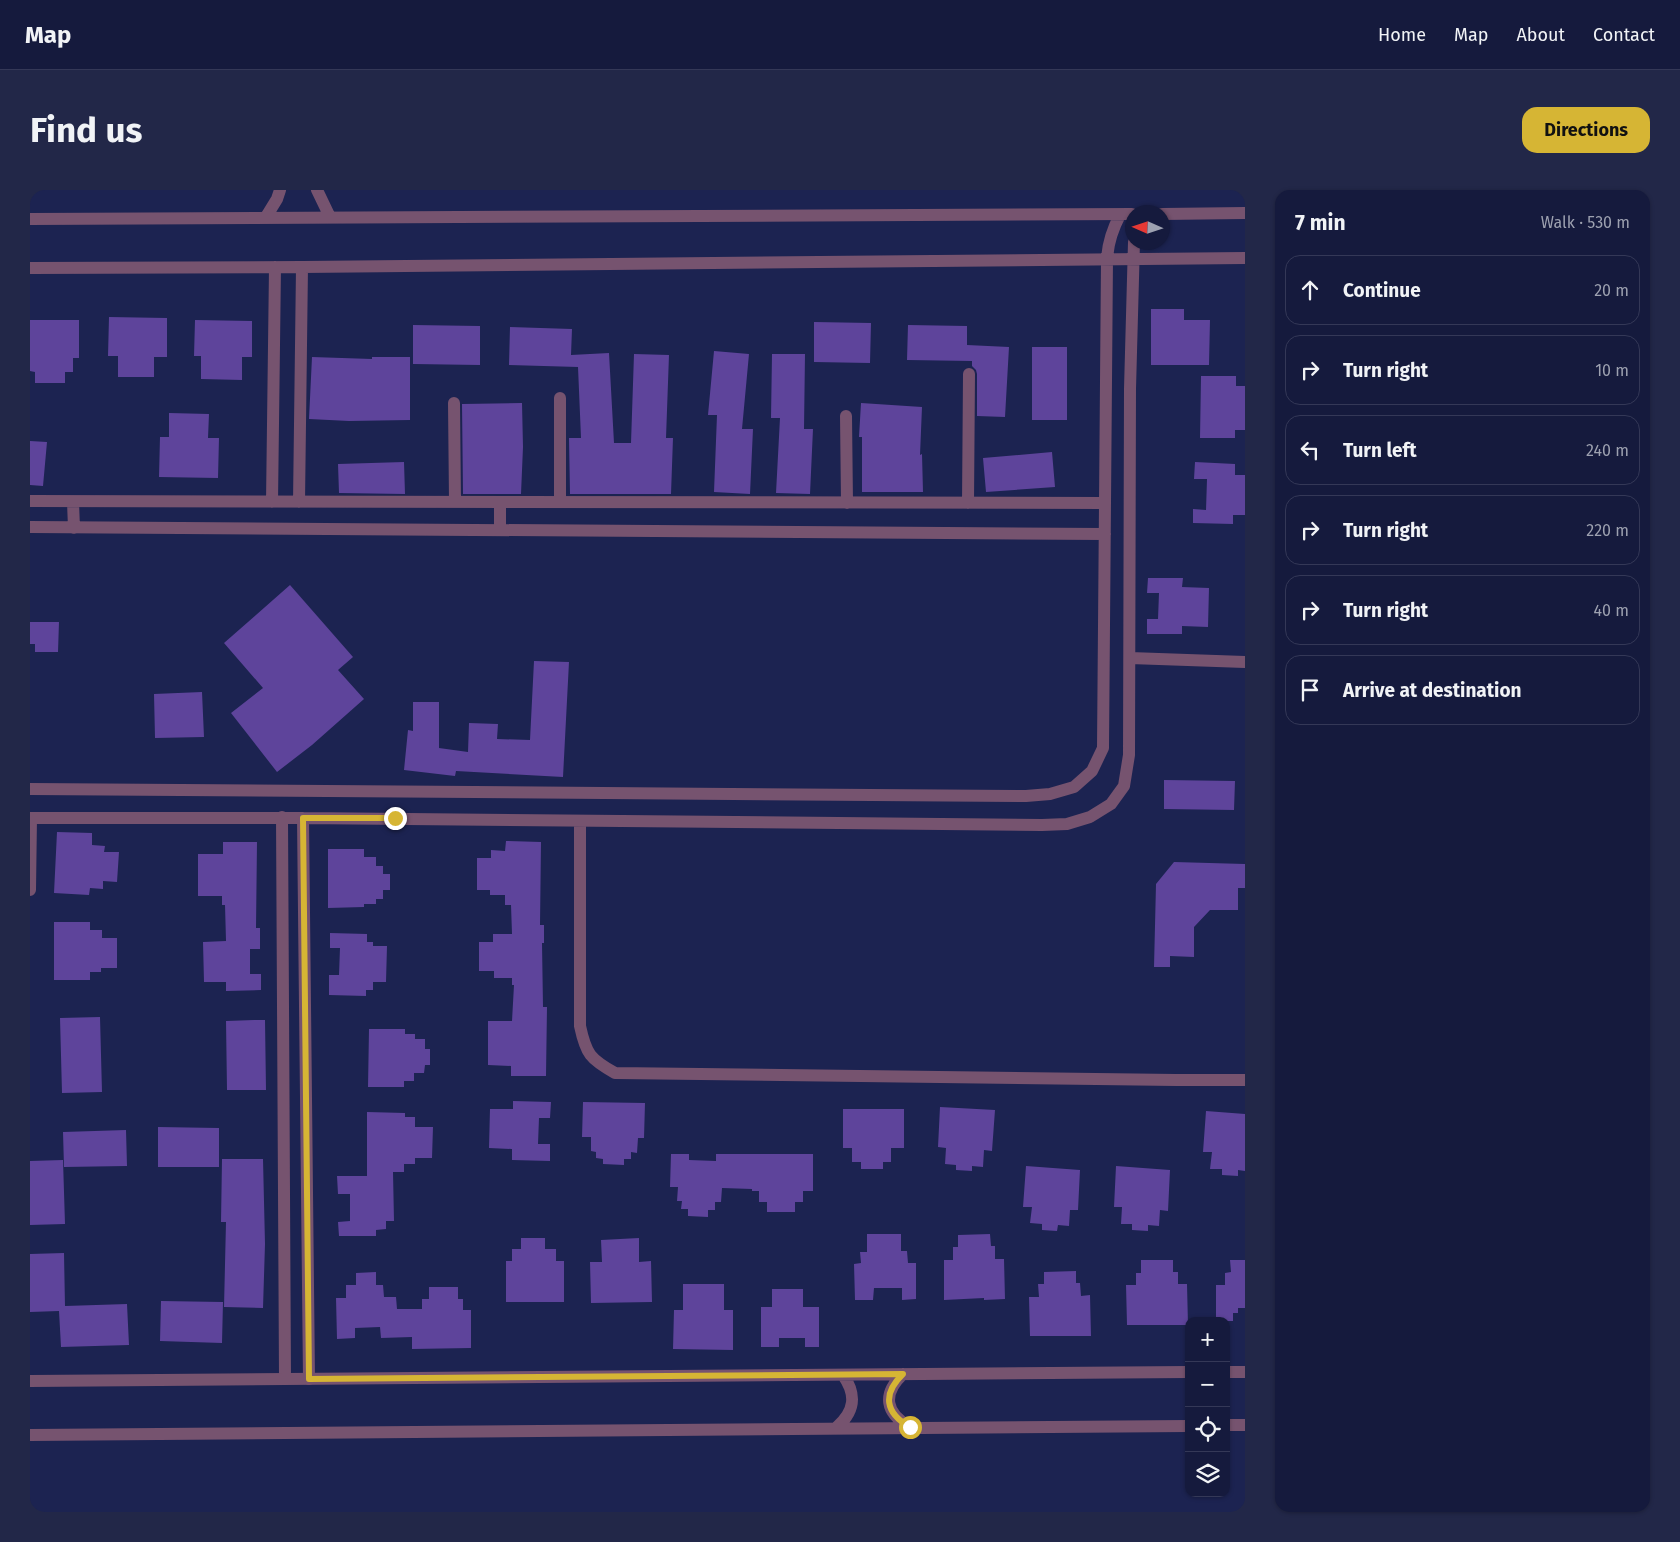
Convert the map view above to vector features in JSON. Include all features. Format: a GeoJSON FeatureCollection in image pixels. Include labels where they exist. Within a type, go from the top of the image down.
{"type":"FeatureCollection","features":[{"type":"Feature","properties":{"kind":"street"},"geometry":{"type":"LineString","coordinates":[[266,217],[280,190]]}},
{"type":"Feature","properties":{"kind":"street"},"geometry":{"type":"LineString","coordinates":[[317,190],[330,217]]}},
{"type":"Feature","properties":{"kind":"street"},"geometry":{"type":"LineString","coordinates":[[1170,214],[1245,213]]}},
{"type":"Feature","properties":{"kind":"street"},"geometry":{"type":"LineString","coordinates":[[30,219],[1125,215]]}},
{"type":"Feature","properties":{"kind":"street"},"geometry":{"type":"LineString","coordinates":[[30,789],[1016,796],[1050,794],[1074,787],[1092,770],[1103,748],[1107,259],[1110,236],[1125,216]]}},
{"type":"Feature","properties":{"kind":"street"},"geometry":{"type":"LineString","coordinates":[[30,890],[30,818],[282,817],[1067,824],[1090,817],[1111,804],[1124,786],[1129,755],[1130,389],[1134,250]]}},
{"type":"Feature","properties":{"kind":"street"},"geometry":{"type":"LineString","coordinates":[[30,268],[1245,258]]}},
{"type":"Feature","properties":{"kind":"street"},"geometry":{"type":"LineString","coordinates":[[272,502],[275,267]]}},
{"type":"Feature","properties":{"kind":"street"},"geometry":{"type":"LineString","coordinates":[[299,502],[302,267]]}},
{"type":"Feature","properties":{"kind":"street"},"geometry":{"type":"LineString","coordinates":[[968,503],[969,374]]}},
{"type":"Feature","properties":{"kind":"street"},"geometry":{"type":"LineString","coordinates":[[560,398],[560,502]]}},
{"type":"Feature","properties":{"kind":"street"},"geometry":{"type":"LineString","coordinates":[[454,403],[455,502]]}},
{"type":"Feature","properties":{"kind":"street"},"geometry":{"type":"LineString","coordinates":[[846,416],[847,502]]}},
{"type":"Feature","properties":{"kind":"street"},"geometry":{"type":"LineString","coordinates":[[30,502],[1105,503]]}},
{"type":"Feature","properties":{"kind":"street"},"geometry":{"type":"LineString","coordinates":[[73,502],[74,528]]}},
{"type":"Feature","properties":{"kind":"street"},"geometry":{"type":"LineString","coordinates":[[500,502],[500,530]]}},
{"type":"Feature","properties":{"kind":"street"},"geometry":{"type":"LineString","coordinates":[[30,527],[1105,534]]}},
{"type":"Feature","properties":{"kind":"street"},"geometry":{"type":"LineString","coordinates":[[1130,658],[1245,662]]}},
{"type":"Feature","properties":{"kind":"street"},"geometry":{"type":"LineString","coordinates":[[282,817],[285,1379]]}},
{"type":"Feature","properties":{"kind":"street"},"geometry":{"type":"LineString","coordinates":[[303,818],[309,1379]]}},
{"type":"Feature","properties":{"kind":"street"},"geometry":{"type":"LineString","coordinates":[[580,821],[580,1026],[585,1047],[597,1063],[616,1073],[1245,1080]]}},
{"type":"Feature","properties":{"kind":"street"},"geometry":{"type":"LineString","coordinates":[[30,1381],[1185,1372]]}},
{"type":"Feature","properties":{"kind":"street"},"geometry":{"type":"LineString","coordinates":[[1230,1372],[1245,1372]]}},
{"type":"Feature","properties":{"kind":"street"},"geometry":{"type":"LineString","coordinates":[[903,1374],[893,1384],[889,1396],[891,1410],[898,1421],[910,1427]]}},
{"type":"Feature","properties":{"kind":"street"},"geometry":{"type":"LineString","coordinates":[[837,1427],[846,1419],[852,1408],[853,1396],[850,1385],[843,1375]]}},
{"type":"Feature","properties":{"kind":"street"},"geometry":{"type":"LineString","coordinates":[[1230,1425],[1245,1425]]}},
{"type":"Feature","properties":{"kind":"street"},"geometry":{"type":"LineString","coordinates":[[30,1435],[837,1427],[1185,1426]]}},
{"type":"Feature","properties":{"kind":"building"},"geometry":{"type":"Polygon","coordinates":[[[1151,309],[1184,309],[1184,320],[1210,320],[1209,365],[1151,365],[1151,309]]]}},
{"type":"Feature","properties":{"kind":"building"},"geometry":{"type":"Polygon","coordinates":[[[109,317],[167,318],[167,357],[154,357],[154,377],[118,377],[118,356],[108,356],[109,317]]]}},
{"type":"Feature","properties":{"kind":"building"},"geometry":{"type":"Polygon","coordinates":[[[30,320],[79,320],[79,358],[73,358],[73,372],[65,372],[65,383],[35,383],[35,372],[30,371],[30,320]]]}},
{"type":"Feature","properties":{"kind":"building"},"geometry":{"type":"Polygon","coordinates":[[[195,320],[252,321],[252,357],[242,357],[242,380],[201,379],[201,356],[194,356],[195,320]]]}},
{"type":"Feature","properties":{"kind":"building"},"geometry":{"type":"Polygon","coordinates":[[[814,322],[871,323],[870,363],[814,362],[814,322]]]}},
{"type":"Feature","properties":{"kind":"building"},"geometry":{"type":"Polygon","coordinates":[[[413,325],[480,326],[480,365],[413,364],[413,325]]]}},
{"type":"Feature","properties":{"kind":"building"},"geometry":{"type":"Polygon","coordinates":[[[908,325],[967,326],[967,345],[1009,347],[1005,417],[977,416],[977,374],[972,366],[972,361],[907,360],[908,325]]]}},
{"type":"Feature","properties":{"kind":"building"},"geometry":{"type":"Polygon","coordinates":[[[510,327],[572,329],[571,355],[609,353],[614,443],[631,443],[634,354],[669,355],[666,438],[673,438],[671,494],[570,494],[569,438],[581,438],[578,367],[509,365],[510,327]]]}},
{"type":"Feature","properties":{"kind":"building"},"geometry":{"type":"Polygon","coordinates":[[[1032,347],[1067,347],[1067,420],[1032,420],[1032,347]]]}},
{"type":"Feature","properties":{"kind":"building"},"geometry":{"type":"Polygon","coordinates":[[[714,351],[749,354],[742,429],[753,429],[750,494],[714,492],[717,415],[708,415],[714,351]]]}},
{"type":"Feature","properties":{"kind":"building"},"geometry":{"type":"Polygon","coordinates":[[[772,354],[805,354],[804,429],[813,429],[810,494],[776,493],[780,418],[771,418],[772,354]]]}},
{"type":"Feature","properties":{"kind":"building"},"geometry":{"type":"Polygon","coordinates":[[[312,357],[372,359],[372,357],[410,357],[410,420],[349,421],[309,419],[312,357]]]}},
{"type":"Feature","properties":{"kind":"building"},"geometry":{"type":"Polygon","coordinates":[[[1201,376],[1236,376],[1236,386],[1245,386],[1245,430],[1235,430],[1235,438],[1200,438],[1201,376]]]}},
{"type":"Feature","properties":{"kind":"building"},"geometry":{"type":"Polygon","coordinates":[[[522,403],[521,494],[463,494],[462,404],[522,403]]]}},
{"type":"Feature","properties":{"kind":"building"},"geometry":{"type":"Polygon","coordinates":[[[861,403],[922,407],[920,455],[922,454],[923,492],[862,492],[862,437],[859,437],[861,403]]]}},
{"type":"Feature","properties":{"kind":"building"},"geometry":{"type":"Polygon","coordinates":[[[169,413],[209,414],[208,438],[219,438],[218,478],[159,477],[160,437],[169,437],[169,413]]]}},
{"type":"Feature","properties":{"kind":"building"},"geometry":{"type":"Polygon","coordinates":[[[30,441],[47,442],[43,486],[30,485],[30,441]]]}},
{"type":"Feature","properties":{"kind":"building"},"geometry":{"type":"Polygon","coordinates":[[[1052,452],[1055,487],[986,492],[983,458],[1052,452]]]}},
{"type":"Feature","properties":{"kind":"building"},"geometry":{"type":"Polygon","coordinates":[[[404,462],[405,494],[339,493],[338,464],[404,462]]]}},
{"type":"Feature","properties":{"kind":"building"},"geometry":{"type":"Polygon","coordinates":[[[1195,462],[1235,464],[1235,475],[1245,475],[1245,515],[1233,515],[1233,524],[1193,523],[1193,509],[1206,510],[1207,479],[1194,479],[1195,462]]]}},
{"type":"Feature","properties":{"kind":"building"},"geometry":{"type":"Polygon","coordinates":[[[1148,578],[1183,578],[1182,587],[1209,588],[1208,627],[1182,626],[1182,634],[1147,634],[1147,619],[1158,619],[1159,593],[1147,593],[1148,578]]]}},
{"type":"Feature","properties":{"kind":"building"},"geometry":{"type":"Polygon","coordinates":[[[290,585],[353,657],[338,670],[364,699],[312,745],[277,772],[231,713],[263,688],[224,643],[290,585]]]}},
{"type":"Feature","properties":{"kind":"building"},"geometry":{"type":"Polygon","coordinates":[[[30,622],[59,622],[58,652],[35,652],[35,644],[30,644],[30,622]]]}},
{"type":"Feature","properties":{"kind":"building"},"geometry":{"type":"Polygon","coordinates":[[[534,661],[569,662],[563,777],[456,771],[455,776],[404,770],[408,730],[413,731],[413,702],[439,702],[439,748],[468,752],[469,723],[498,724],[497,739],[530,740],[534,661]]]}},
{"type":"Feature","properties":{"kind":"building"},"geometry":{"type":"Polygon","coordinates":[[[202,692],[204,737],[155,738],[154,694],[202,692]]]}},
{"type":"Feature","properties":{"kind":"building"},"geometry":{"type":"Polygon","coordinates":[[[1164,780],[1235,781],[1234,810],[1164,809],[1164,780]]]}},
{"type":"Feature","properties":{"kind":"building"},"geometry":{"type":"Polygon","coordinates":[[[57,832],[92,833],[92,845],[105,846],[104,852],[119,852],[117,882],[103,881],[103,889],[90,888],[89,895],[54,893],[57,832]]]}},
{"type":"Feature","properties":{"kind":"building"},"geometry":{"type":"Polygon","coordinates":[[[506,841],[541,842],[540,925],[544,925],[544,943],[542,943],[543,1007],[547,1007],[546,1076],[511,1076],[511,1066],[488,1065],[488,1021],[512,1021],[514,985],[512,985],[512,978],[494,978],[494,971],[479,971],[479,942],[493,942],[493,934],[512,934],[511,905],[505,905],[505,895],[490,895],[490,890],[477,890],[477,858],[491,858],[491,850],[505,851],[506,841]]]}},
{"type":"Feature","properties":{"kind":"building"},"geometry":{"type":"Polygon","coordinates":[[[223,842],[257,842],[256,928],[260,928],[260,949],[250,949],[250,974],[261,974],[261,990],[226,991],[226,982],[204,982],[203,942],[226,941],[225,905],[222,905],[222,896],[198,896],[198,854],[223,854],[223,842]]]}},
{"type":"Feature","properties":{"kind":"building"},"geometry":{"type":"Polygon","coordinates":[[[328,849],[364,849],[364,857],[376,857],[376,866],[383,866],[383,874],[390,874],[390,890],[383,890],[383,899],[376,899],[376,904],[364,904],[364,907],[328,908],[328,849]]]}},
{"type":"Feature","properties":{"kind":"building"},"geometry":{"type":"Polygon","coordinates":[[[1174,862],[1245,864],[1245,888],[1238,888],[1238,910],[1210,910],[1194,927],[1194,957],[1170,956],[1170,967],[1154,967],[1156,884],[1174,862]]]}},
{"type":"Feature","properties":{"kind":"building"},"geometry":{"type":"Polygon","coordinates":[[[54,922],[90,922],[90,930],[102,930],[102,938],[117,938],[117,968],[101,968],[101,972],[90,972],[90,980],[54,980],[54,922]]]}},
{"type":"Feature","properties":{"kind":"building"},"geometry":{"type":"Polygon","coordinates":[[[330,933],[367,934],[367,942],[373,942],[373,946],[387,946],[386,982],[373,982],[373,990],[366,990],[366,996],[329,995],[329,975],[339,975],[340,948],[330,948],[330,933]]]}},
{"type":"Feature","properties":{"kind":"building"},"geometry":{"type":"Polygon","coordinates":[[[100,1017],[102,1092],[62,1093],[60,1018],[100,1017]]]}},
{"type":"Feature","properties":{"kind":"building"},"geometry":{"type":"Polygon","coordinates":[[[265,1020],[266,1090],[227,1090],[226,1021],[265,1020]]]}},
{"type":"Feature","properties":{"kind":"building"},"geometry":{"type":"Polygon","coordinates":[[[369,1029],[405,1029],[405,1034],[415,1034],[415,1039],[425,1039],[425,1049],[430,1049],[430,1065],[425,1065],[424,1073],[414,1073],[414,1081],[404,1081],[404,1087],[368,1087],[369,1029]]]}},
{"type":"Feature","properties":{"kind":"building"},"geometry":{"type":"Polygon","coordinates":[[[513,1101],[551,1102],[550,1118],[539,1118],[538,1144],[550,1144],[550,1161],[512,1160],[512,1149],[489,1148],[490,1109],[513,1109],[513,1101]]]}},
{"type":"Feature","properties":{"kind":"building"},"geometry":{"type":"Polygon","coordinates":[[[583,1102],[645,1103],[644,1138],[638,1138],[637,1153],[631,1152],[631,1159],[624,1159],[624,1165],[603,1164],[603,1159],[596,1158],[596,1152],[591,1151],[591,1137],[582,1137],[583,1102]]]}},
{"type":"Feature","properties":{"kind":"building"},"geometry":{"type":"Polygon","coordinates":[[[940,1107],[995,1110],[992,1151],[984,1150],[983,1167],[972,1166],[972,1171],[956,1170],[956,1165],[945,1164],[946,1148],[938,1147],[940,1107]]]}},
{"type":"Feature","properties":{"kind":"building"},"geometry":{"type":"Polygon","coordinates":[[[843,1109],[904,1109],[904,1148],[891,1148],[891,1162],[883,1162],[883,1169],[861,1169],[861,1162],[852,1162],[852,1148],[843,1148],[843,1109]]]}},
{"type":"Feature","properties":{"kind":"building"},"geometry":{"type":"Polygon","coordinates":[[[1206,1111],[1245,1114],[1245,1171],[1238,1170],[1238,1176],[1222,1175],[1222,1169],[1210,1169],[1212,1152],[1203,1152],[1206,1111]]]}},
{"type":"Feature","properties":{"kind":"building"},"geometry":{"type":"Polygon","coordinates":[[[367,1112],[405,1113],[405,1117],[415,1117],[415,1127],[433,1127],[432,1158],[415,1158],[415,1164],[404,1164],[404,1172],[393,1172],[394,1221],[386,1221],[386,1229],[376,1230],[376,1236],[339,1236],[338,1222],[350,1221],[350,1194],[338,1194],[337,1176],[367,1176],[367,1112]]]}},
{"type":"Feature","properties":{"kind":"building"},"geometry":{"type":"Polygon","coordinates":[[[158,1127],[219,1128],[219,1167],[158,1167],[158,1127]]]}},
{"type":"Feature","properties":{"kind":"building"},"geometry":{"type":"Polygon","coordinates":[[[126,1130],[127,1166],[64,1167],[63,1132],[126,1130]]]}},
{"type":"Feature","properties":{"kind":"building"},"geometry":{"type":"Polygon","coordinates":[[[671,1154],[689,1154],[689,1160],[716,1161],[716,1154],[813,1154],[813,1191],[803,1191],[803,1202],[795,1202],[795,1212],[767,1212],[767,1202],[759,1202],[759,1191],[722,1188],[721,1202],[715,1202],[715,1210],[708,1210],[708,1217],[688,1216],[688,1209],[681,1209],[682,1201],[677,1201],[678,1187],[670,1187],[671,1154]]]}},
{"type":"Feature","properties":{"kind":"building"},"geometry":{"type":"Polygon","coordinates":[[[222,1159],[263,1159],[265,1244],[263,1308],[224,1307],[226,1222],[221,1222],[222,1159]]]}},
{"type":"Feature","properties":{"kind":"building"},"geometry":{"type":"Polygon","coordinates":[[[63,1160],[65,1224],[30,1225],[30,1161],[63,1160]]]}},
{"type":"Feature","properties":{"kind":"building"},"geometry":{"type":"Polygon","coordinates":[[[1026,1166],[1080,1170],[1078,1210],[1070,1210],[1069,1226],[1058,1225],[1057,1231],[1042,1230],[1042,1224],[1030,1223],[1032,1207],[1023,1207],[1026,1166]]]}},
{"type":"Feature","properties":{"kind":"building"},"geometry":{"type":"Polygon","coordinates":[[[1116,1166],[1170,1170],[1168,1211],[1160,1210],[1159,1226],[1148,1225],[1148,1231],[1132,1230],[1132,1224],[1121,1224],[1122,1207],[1114,1207],[1116,1166]]]}},
{"type":"Feature","properties":{"kind":"building"},"geometry":{"type":"Polygon","coordinates":[[[867,1234],[901,1234],[901,1251],[907,1251],[908,1263],[916,1263],[916,1299],[902,1300],[902,1288],[874,1288],[873,1300],[855,1300],[854,1264],[861,1263],[860,1252],[867,1252],[867,1234]]]}},
{"type":"Feature","properties":{"kind":"building"},"geometry":{"type":"Polygon","coordinates":[[[990,1234],[991,1246],[995,1246],[995,1259],[1004,1259],[1005,1299],[944,1300],[944,1260],[953,1260],[953,1247],[958,1247],[958,1235],[990,1234]]]}},
{"type":"Feature","properties":{"kind":"building"},"geometry":{"type":"Polygon","coordinates":[[[521,1238],[545,1238],[545,1249],[556,1249],[556,1261],[564,1261],[564,1302],[506,1302],[506,1261],[512,1261],[512,1249],[521,1249],[521,1238]]]}},
{"type":"Feature","properties":{"kind":"building"},"geometry":{"type":"Polygon","coordinates":[[[639,1238],[639,1262],[651,1261],[652,1302],[591,1303],[590,1262],[602,1262],[601,1240],[639,1238]]]}},
{"type":"Feature","properties":{"kind":"building"},"geometry":{"type":"Polygon","coordinates":[[[64,1253],[65,1306],[127,1304],[129,1345],[61,1347],[59,1311],[30,1312],[30,1254],[64,1253]]]}},
{"type":"Feature","properties":{"kind":"building"},"geometry":{"type":"Polygon","coordinates":[[[1141,1260],[1173,1260],[1173,1272],[1178,1272],[1178,1284],[1187,1284],[1188,1317],[1185,1317],[1185,1325],[1127,1325],[1126,1285],[1136,1285],[1136,1273],[1141,1273],[1141,1260]]]}},
{"type":"Feature","properties":{"kind":"building"},"geometry":{"type":"Polygon","coordinates":[[[1230,1260],[1245,1260],[1245,1308],[1238,1308],[1238,1313],[1233,1313],[1233,1321],[1230,1321],[1230,1317],[1216,1317],[1216,1285],[1225,1285],[1225,1273],[1231,1272],[1230,1260]]]}},
{"type":"Feature","properties":{"kind":"building"},"geometry":{"type":"Polygon","coordinates":[[[1076,1271],[1076,1283],[1080,1283],[1081,1296],[1090,1295],[1091,1336],[1030,1336],[1029,1297],[1039,1297],[1038,1284],[1044,1284],[1044,1272],[1076,1271]]]}},
{"type":"Feature","properties":{"kind":"building"},"geometry":{"type":"Polygon","coordinates":[[[376,1272],[376,1285],[383,1285],[384,1297],[396,1297],[397,1309],[422,1309],[422,1299],[429,1299],[429,1287],[458,1287],[458,1299],[463,1299],[463,1310],[471,1310],[471,1348],[412,1349],[412,1337],[381,1338],[380,1327],[355,1328],[355,1338],[337,1339],[336,1298],[346,1298],[346,1285],[356,1285],[356,1273],[376,1272]]]}},
{"type":"Feature","properties":{"kind":"building"},"geometry":{"type":"Polygon","coordinates":[[[683,1284],[724,1284],[724,1310],[733,1310],[733,1350],[673,1349],[674,1310],[683,1310],[683,1284]]]}},
{"type":"Feature","properties":{"kind":"building"},"geometry":{"type":"Polygon","coordinates":[[[772,1289],[803,1289],[803,1307],[819,1307],[819,1347],[805,1347],[805,1338],[779,1338],[779,1347],[761,1347],[761,1307],[772,1307],[772,1289]]]}},
{"type":"Feature","properties":{"kind":"building"},"geometry":{"type":"Polygon","coordinates":[[[161,1301],[223,1302],[222,1343],[160,1341],[161,1301]]]}},
{"type":"Feature","properties":{"kind":"route"},"geometry":{"type":"LineString","coordinates":[[395,818],[303,818],[309,1379],[903,1374],[893,1384],[889,1396],[891,1410],[898,1421],[910,1427]]}}]}
